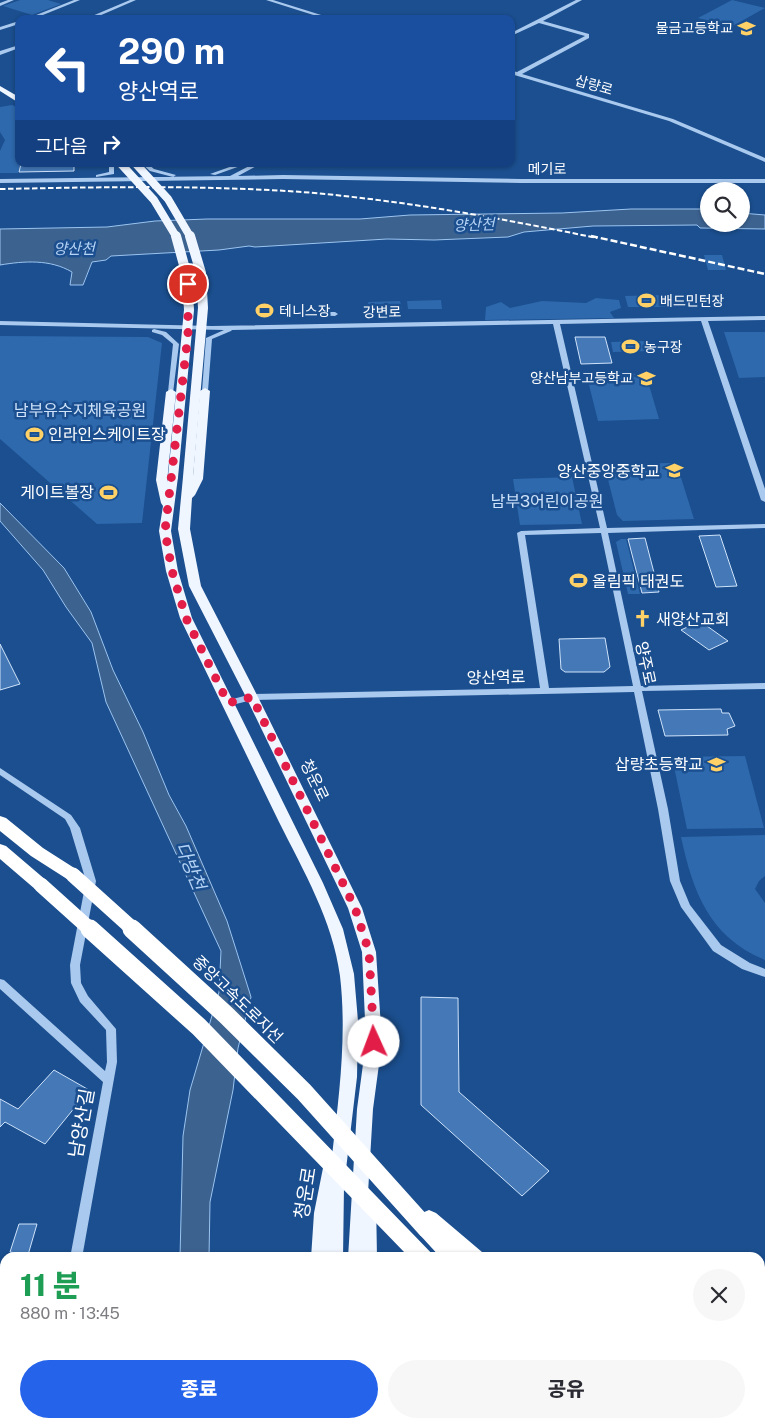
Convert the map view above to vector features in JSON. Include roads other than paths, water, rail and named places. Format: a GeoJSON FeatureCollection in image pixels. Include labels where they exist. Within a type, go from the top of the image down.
{"type":"FeatureCollection","features":[{"type":"Feature","properties":{"kind":"highway"},"geometry":{"type":"LineString","coordinates":[[0,816],[37,852]]}},
{"type":"Feature","properties":{"kind":"highway","name":"중앙고속도로지선"},"geometry":{"type":"LineString","coordinates":[[0,822],[37,852],[72,875],[226,1015],[304,1092],[354,1148],[428,1224]]}},
{"type":"Feature","properties":{"kind":"highway"},"geometry":{"type":"LineString","coordinates":[[0,850],[199,1027],[417,1252]]}},
{"type":"Feature","properties":{"kind":"highway"},"geometry":{"type":"LineString","coordinates":[[428,1224],[449,1252]]}},
{"type":"Feature","properties":{"kind":"highway"},"geometry":{"type":"LineString","coordinates":[[428,1224],[468,1252]]}},
{"type":"Feature","properties":{"kind":"main road"},"geometry":{"type":"LineString","coordinates":[[1,88],[15,95]]}},
{"type":"Feature","properties":{"kind":"main road","name":"청운로"},"geometry":{"type":"LineString","coordinates":[[124,167],[136,177],[163,211],[179,244],[188,284],[188,335],[173,477],[165,531],[172,571],[183,608],[316,883],[336,929],[347,974],[350,1012],[348,1077],[336,1186],[335,1252]]}},
{"type":"Feature","properties":{"kind":"main road","name":"청운로"},"geometry":{"type":"LineString","coordinates":[[140,167],[149,174],[175,208],[193,241],[202,283],[202,335],[184,529],[195,586],[252,697],[355,908],[369,952],[374,1042],[365,1109],[356,1252]]}},
{"type":"Feature","properties":{"kind":"main road"},"geometry":{"type":"LineString","coordinates":[[168,511],[161,480],[170,392]]}},
{"type":"Feature","properties":{"kind":"main road"},"geometry":{"type":"LineString","coordinates":[[186,506],[198,479],[205,392]]}},
{"type":"Feature","properties":{"kind":"main road","name":"청운로"},"geometry":{"type":"LineString","coordinates":[[319,1252],[322,1212],[348,1077]]}},
{"type":"Feature","properties":{"kind":"main road","name":"청운로"},"geometry":{"type":"LineString","coordinates":[[365,1109],[369,1252]]}},
{"type":"Feature","properties":{"kind":"street"},"geometry":{"type":"LineString","coordinates":[[0,5],[12,0]]}},
{"type":"Feature","properties":{"kind":"street"},"geometry":{"type":"LineString","coordinates":[[39,15],[78,0]]}},
{"type":"Feature","properties":{"kind":"street"},"geometry":{"type":"LineString","coordinates":[[96,15],[134,0]]}},
{"type":"Feature","properties":{"kind":"street"},"geometry":{"type":"LineString","coordinates":[[268,0],[319,15]]}},
{"type":"Feature","properties":{"kind":"street"},"geometry":{"type":"LineString","coordinates":[[515,33],[580,0]]}},
{"type":"Feature","properties":{"kind":"street"},"geometry":{"type":"LineString","coordinates":[[518,74],[587,37],[587,35],[538,21]]}},
{"type":"Feature","properties":{"kind":"street"},"geometry":{"type":"LineString","coordinates":[[0,29],[15,23]]}},
{"type":"Feature","properties":{"kind":"street"},"geometry":{"type":"LineString","coordinates":[[0,45],[11,48]]}},
{"type":"Feature","properties":{"kind":"street"},"geometry":{"type":"LineString","coordinates":[[0,53],[15,47]]}},
{"type":"Feature","properties":{"kind":"street","name":"삽량로"},"geometry":{"type":"LineString","coordinates":[[515,73],[670,120],[765,160]]}},
{"type":"Feature","properties":{"kind":"street"},"geometry":{"type":"LineString","coordinates":[[0,177],[103,176],[112,173],[112,167]]}},
{"type":"Feature","properties":{"kind":"street"},"geometry":{"type":"LineString","coordinates":[[148,167],[166,175],[184,175],[211,174],[236,167]]}},
{"type":"Feature","properties":{"kind":"street"},"geometry":{"type":"LineString","coordinates":[[229,178],[251,167]]}},
{"type":"Feature","properties":{"kind":"street","name":"메기로"},"geometry":{"type":"LineString","coordinates":[[0,181],[344,177],[521,181],[765,181]]}},
{"type":"Feature","properties":{"kind":"street"},"geometry":{"type":"LineString","coordinates":[[312,314],[334,314]]}},
{"type":"Feature","properties":{"kind":"street"},"geometry":{"type":"LineString","coordinates":[[322,314],[323,326]]}},
{"type":"Feature","properties":{"kind":"street","name":"강변로"},"geometry":{"type":"LineString","coordinates":[[0,324],[144,328],[765,318]]}},
{"type":"Feature","properties":{"kind":"street"},"geometry":{"type":"LineString","coordinates":[[704,319],[765,500]]}},
{"type":"Feature","properties":{"kind":"street","name":"양주로"},"geometry":{"type":"LineString","coordinates":[[556,322],[604,531],[663,809],[675,880],[686,908],[717,948],[746,966],[765,973]]}},
{"type":"Feature","properties":{"kind":"street"},"geometry":{"type":"LineString","coordinates":[[205,392],[209,338],[220,332],[242,327]]}},
{"type":"Feature","properties":{"kind":"street"},"geometry":{"type":"LineString","coordinates":[[144,328],[164,334],[176,344],[170,392]]}},
{"type":"Feature","properties":{"kind":"street"},"geometry":{"type":"LineString","coordinates":[[545,690],[521,533],[765,526]]}},
{"type":"Feature","properties":{"kind":"street","name":"양산역로"},"geometry":{"type":"LineString","coordinates":[[228,703],[252,697],[765,686]]}},
{"type":"Feature","properties":{"kind":"street"},"geometry":{"type":"LineString","coordinates":[[0,771],[68,816],[83,853],[91,881],[75,965],[76,983],[84,1000],[111,1029],[112,1062],[108,1080]]}},
{"type":"Feature","properties":{"kind":"street","name":"남양산길"},"geometry":{"type":"LineString","coordinates":[[0,983],[108,1080],[77,1252]]}},
{"type":"Feature","properties":{"kind":"water","name":"양산천"},"geometry":{"type":"Polygon","coordinates":[[[631,209],[700,209],[700,228],[697,225],[593,226],[524,232],[508,237],[434,240],[387,239],[111,256],[106,260],[92,262],[83,285],[70,285],[72,272],[55,265],[28,262],[0,265],[0,229],[107,227],[155,221],[207,219],[360,219],[410,215],[562,213],[631,209]]]}},
{"type":"Feature","properties":{"kind":"water","name":"양산천"},"geometry":{"type":"Polygon","coordinates":[[[750,214],[765,215],[765,229],[750,229],[750,214]]]}},
{"type":"Feature","properties":{"kind":"water","name":"다방천"},"geometry":{"type":"Polygon","coordinates":[[[0,503],[64,568],[91,612],[113,670],[143,732],[169,795],[186,826],[227,921],[251,997],[238,1048],[233,1090],[210,1202],[209,1252],[180,1252],[183,1136],[190,1090],[219,992],[221,951],[106,702],[92,643],[66,607],[43,570],[0,521],[0,503]]]}},
{"type":"Feature","properties":{"kind":"railway"},"geometry":{"type":"LineString","coordinates":[[0,189],[189,187],[339,195],[450,211],[597,238]]}},
{"type":"Feature","properties":{"kind":"railway"},"geometry":{"type":"LineString","coordinates":[[591,236],[765,274]]}},
{"type":"Feature","properties":{"kind":"place","name":"물금고등학교"},"geometry":{"type":"Point","coordinates":[747,28]}},
{"type":"Feature","properties":{"kind":"place","name":"배드민턴장"},"geometry":{"type":"Point","coordinates":[646,301]}},
{"type":"Feature","properties":{"kind":"place","name":"테니스장"},"geometry":{"type":"Point","coordinates":[265,311]}},
{"type":"Feature","properties":{"kind":"place","name":"농구장"},"geometry":{"type":"Point","coordinates":[630,347]}},
{"type":"Feature","properties":{"kind":"place","name":"양산남부고등학교"},"geometry":{"type":"Point","coordinates":[647,378]}},
{"type":"Feature","properties":{"kind":"place","name":"인라인스케이트장"},"geometry":{"type":"Point","coordinates":[34,434]}},
{"type":"Feature","properties":{"kind":"place","name":"양산중앙중학교"},"geometry":{"type":"Point","coordinates":[674,471]}},
{"type":"Feature","properties":{"kind":"place","name":"게이트볼장"},"geometry":{"type":"Point","coordinates":[108,492]}},
{"type":"Feature","properties":{"kind":"place","name":"올림픽 태권도"},"geometry":{"type":"Point","coordinates":[578,581]}},
{"type":"Feature","properties":{"kind":"place","name":"새양산교회"},"geometry":{"type":"Point","coordinates":[642,619]}},
{"type":"Feature","properties":{"kind":"place","name":"삽량초등학교"},"geometry":{"type":"Point","coordinates":[717,764]}},
{"type":"Feature","properties":{"kind":"park label","name":"남부유수지체육공원"},"geometry":{"type":"Point","coordinates":[80,410]}},
{"type":"Feature","properties":{"kind":"park label","name":"남부3어린이공원"},"geometry":{"type":"Point","coordinates":[547,501]}}]}
